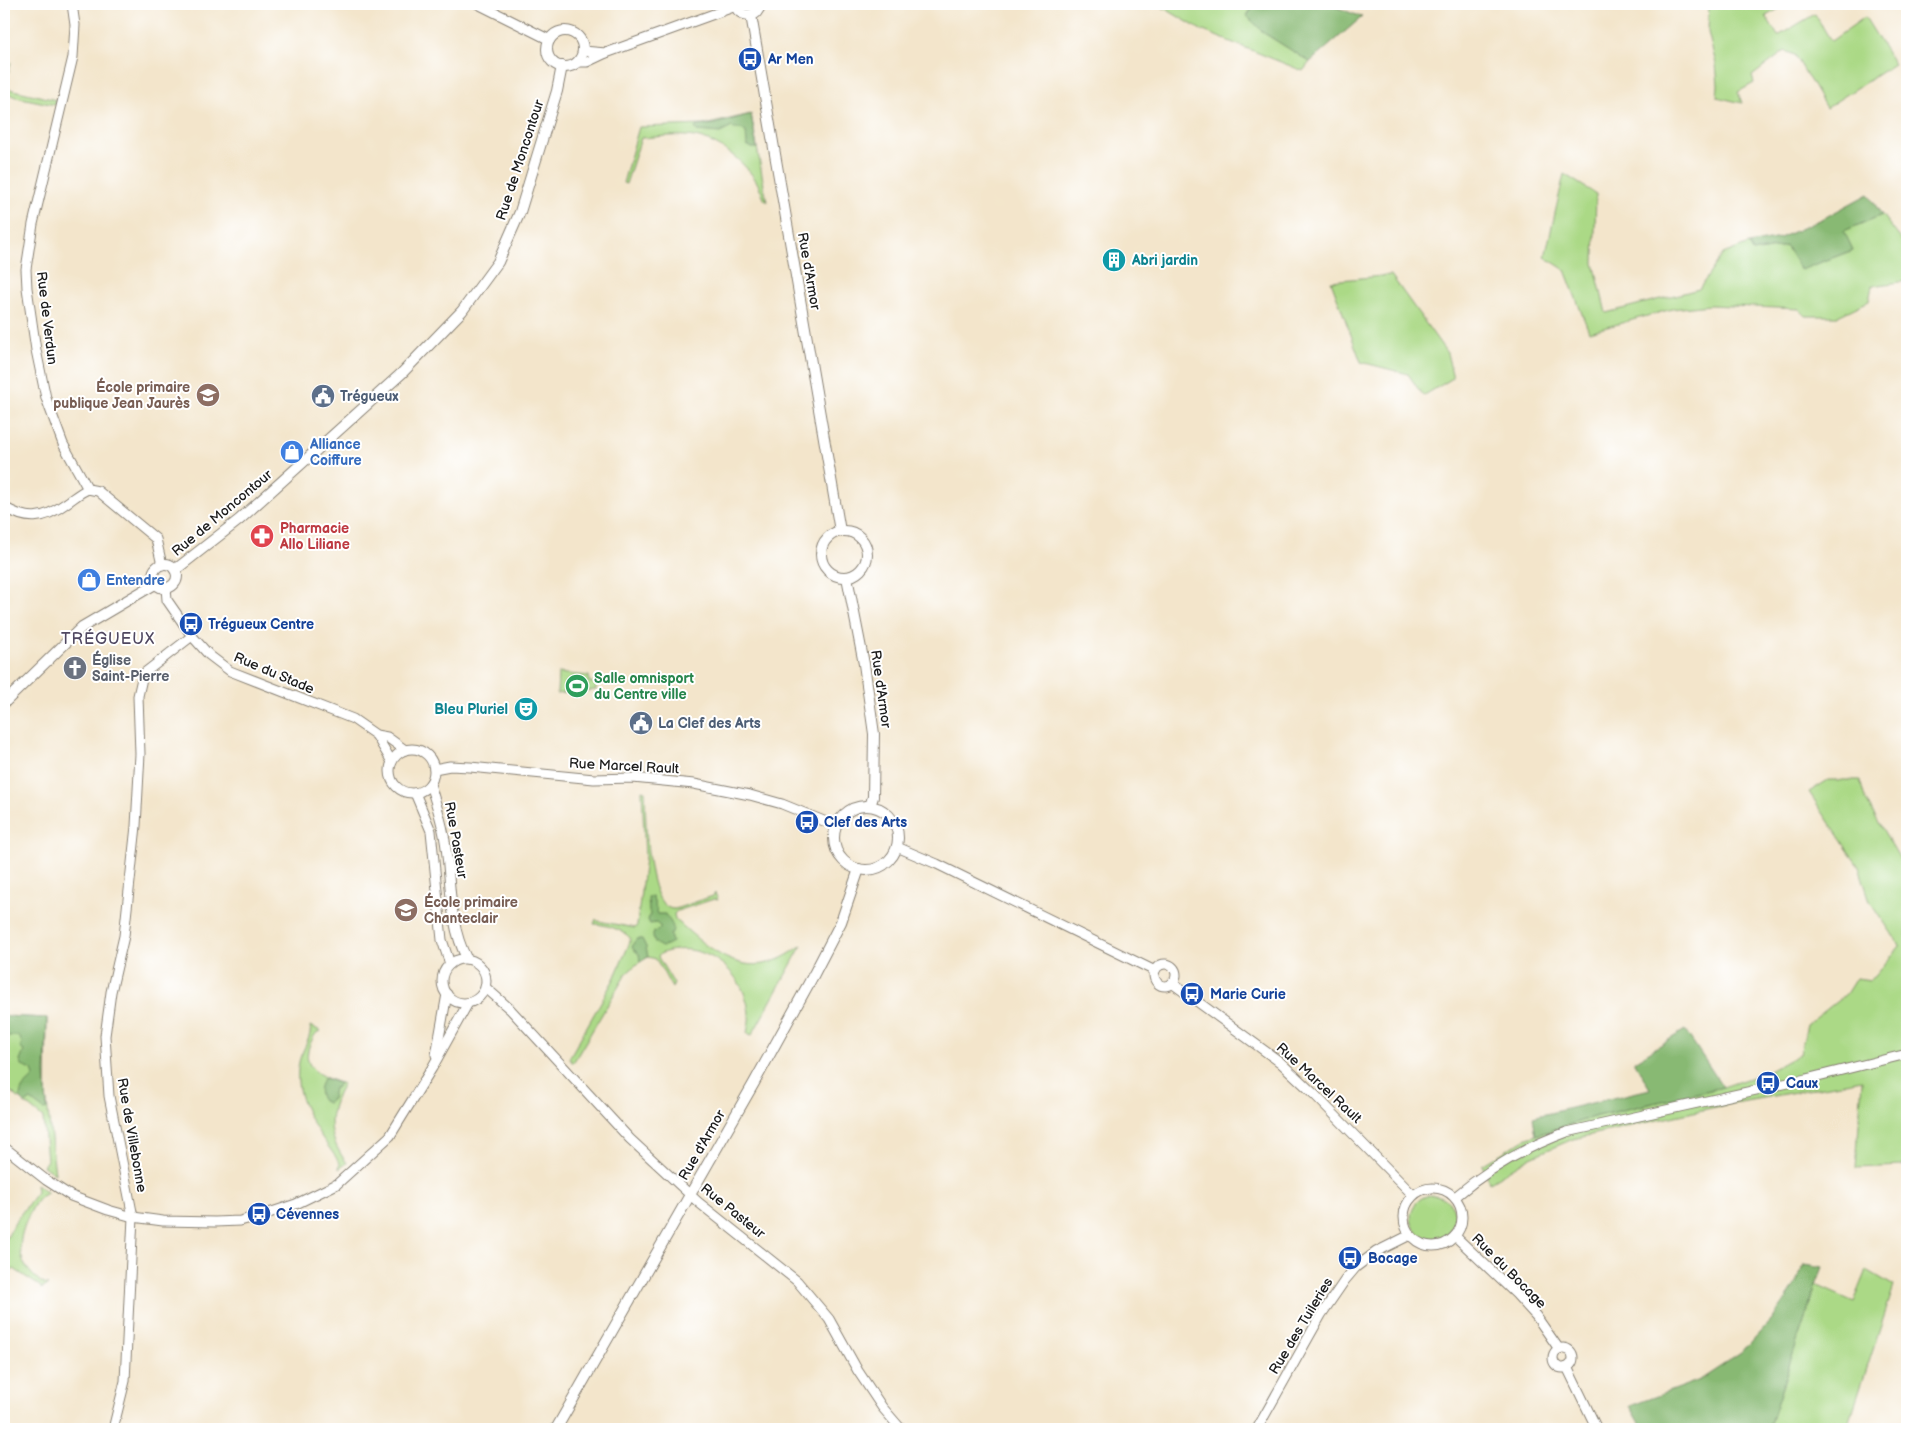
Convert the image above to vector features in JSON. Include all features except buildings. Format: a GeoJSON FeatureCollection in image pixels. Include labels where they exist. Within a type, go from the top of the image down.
{"type":"FeatureCollection","features":[{"type":"Feature","properties":{"kind":"main road"},"geometry":{"type":"LineString","coordinates":[[736,5],[744,14],[752,15],[759,10],[762,4]]}},
{"type":"Feature","properties":{"kind":"main road","name":"Rue d'Armor"},"geometry":{"type":"LineString","coordinates":[[752,15],[840,531]]}},
{"type":"Feature","properties":{"kind":"main road"},"geometry":{"type":"LineString","coordinates":[[562,32],[572,33],[581,40],[583,51],[578,62],[573,65],[562,66],[556,64],[549,56],[548,51],[550,40],[553,36],[562,32]]}},
{"type":"Feature","properties":{"kind":"main road","name":"Rue de Moncontour"},"geometry":{"type":"LineString","coordinates":[[176,570],[239,520],[402,372],[462,311],[498,262],[520,212],[557,91],[562,66]]}},
{"type":"Feature","properties":{"kind":"main road"},"geometry":{"type":"LineString","coordinates":[[840,531],[847,531],[860,537],[867,550],[865,564],[860,570],[847,577],[840,577],[827,570],[821,557],[821,550],[828,538],[840,531]]}},
{"type":"Feature","properties":{"kind":"main road"},"geometry":{"type":"LineString","coordinates":[[162,565],[170,565],[176,570],[176,582],[170,588],[155,584],[153,579],[154,572],[162,565]]}},
{"type":"Feature","properties":{"kind":"main road","name":"Rue d'Armor"},"geometry":{"type":"LineString","coordinates":[[847,577],[864,664],[874,734],[873,796],[870,806]]}},
{"type":"Feature","properties":{"kind":"main road"},"geometry":{"type":"LineString","coordinates":[[4,703],[82,627],[155,584]]}},
{"type":"Feature","properties":{"kind":"main road"},"geometry":{"type":"LineString","coordinates":[[860,806],[870,806],[879,808],[893,820],[899,838],[893,856],[878,868],[868,870],[849,865],[836,848],[834,837],[836,826],[850,810],[860,806]]}},
{"type":"Feature","properties":{"kind":"main road","name":"Rue d'Armor"},"geometry":{"type":"LineString","coordinates":[[556,1429],[754,1083],[814,974],[841,922],[859,869]]}},
{"type":"Feature","properties":{"kind":"street","name":"Rue de Verdun"},"geometry":{"type":"LineString","coordinates":[[72,4],[75,25],[73,57],[33,224],[26,268],[36,350],[46,398],[63,444],[88,489]]}},
{"type":"Feature","properties":{"kind":"street"},"geometry":{"type":"LineString","coordinates":[[478,4],[550,40]]}},
{"type":"Feature","properties":{"kind":"street"},"geometry":{"type":"LineString","coordinates":[[578,62],[587,62],[606,53],[736,5]]}},
{"type":"Feature","properties":{"kind":"street"},"geometry":{"type":"LineString","coordinates":[[583,51],[598,54],[606,53]]}},
{"type":"Feature","properties":{"kind":"street"},"geometry":{"type":"LineString","coordinates":[[4,507],[23,516],[43,516],[51,514],[88,489],[98,491],[156,539],[162,565]]}},
{"type":"Feature","properties":{"kind":"street","name":"Rue du Stade"},"geometry":{"type":"LineString","coordinates":[[166,588],[167,600],[192,636],[209,655],[230,671],[353,719],[376,735]]}},
{"type":"Feature","properties":{"kind":"street","name":"Rue de Villebonne"},"geometry":{"type":"LineString","coordinates":[[113,1429],[125,1381],[133,1217],[109,1096],[105,1036],[111,992],[124,936],[136,826],[140,754],[138,696],[140,684],[146,670],[192,636]]}},
{"type":"Feature","properties":{"kind":"street"},"geometry":{"type":"LineString","coordinates":[[376,735],[387,737],[405,750]]}},
{"type":"Feature","properties":{"kind":"street"},"geometry":{"type":"LineString","coordinates":[[376,735],[392,762]]}},
{"type":"Feature","properties":{"kind":"street"},"geometry":{"type":"LineString","coordinates":[[405,750],[422,752],[432,762],[434,769],[430,784],[421,792],[408,793],[396,787],[390,774],[392,762],[399,753],[405,750]]}},
{"type":"Feature","properties":{"kind":"street","name":"Rue Marcel Rault"},"geometry":{"type":"LineString","coordinates":[[434,769],[450,766],[470,767],[594,779],[634,778],[694,784],[750,794],[782,804],[836,826]]}},
{"type":"Feature","properties":{"kind":"street","name":"Rue Pasteur"},"geometry":{"type":"LineString","coordinates":[[430,784],[444,836],[455,929],[467,959]]}},
{"type":"Feature","properties":{"kind":"street","name":"Rue Pasteur"},"geometry":{"type":"LineString","coordinates":[[415,793],[431,830],[442,940],[450,964]]}},
{"type":"Feature","properties":{"kind":"street"},"geometry":{"type":"LineString","coordinates":[[897,847],[938,864],[1155,971]]}},
{"type":"Feature","properties":{"kind":"street"},"geometry":{"type":"LineString","coordinates":[[467,959],[474,960],[483,969],[486,975],[486,988],[479,998],[468,1003],[456,1002],[447,994],[442,982],[445,969],[455,961],[467,959]]}},
{"type":"Feature","properties":{"kind":"street"},"geometry":{"type":"LineString","coordinates":[[1162,965],[1172,967],[1176,977],[1172,983],[1165,986],[1159,984],[1155,978],[1155,971],[1162,965]]}},
{"type":"Feature","properties":{"kind":"street","name":"Rue Marcel Rault"},"geometry":{"type":"LineString","coordinates":[[1172,983],[1280,1062],[1413,1195]]}},
{"type":"Feature","properties":{"kind":"street","name":"Rue Pasteur"},"geometry":{"type":"LineString","coordinates":[[486,988],[510,1009],[630,1139],[690,1194],[791,1275],[811,1296],[829,1319],[868,1385],[901,1429]]}},
{"type":"Feature","properties":{"kind":"street"},"geometry":{"type":"LineString","coordinates":[[435,1062],[443,1006],[447,994]]}},
{"type":"Feature","properties":{"kind":"street"},"geometry":{"type":"LineString","coordinates":[[4,1147],[46,1180],[71,1196],[133,1217],[192,1222],[240,1221],[296,1204],[337,1184],[390,1136],[468,1003]]}},
{"type":"Feature","properties":{"kind":"street"},"geometry":{"type":"LineString","coordinates":[[1455,1197],[1482,1176],[1536,1143],[1567,1132],[1806,1079],[1907,1054]]}},
{"type":"Feature","properties":{"kind":"street"},"geometry":{"type":"LineString","coordinates":[[1434,1188],[1446,1190],[1455,1197],[1461,1206],[1463,1217],[1456,1237],[1437,1247],[1422,1244],[1410,1235],[1405,1225],[1404,1214],[1406,1204],[1413,1195],[1423,1189],[1434,1188]]}},
{"type":"Feature","properties":{"kind":"street","name":"Rue des Tuileries"},"geometry":{"type":"LineString","coordinates":[[1257,1429],[1321,1315],[1345,1280],[1356,1267],[1376,1252],[1410,1235]]}},
{"type":"Feature","properties":{"kind":"street","name":"Rue du Bocage"},"geometry":{"type":"LineString","coordinates":[[1456,1237],[1516,1294],[1536,1316],[1558,1349]]}},
{"type":"Feature","properties":{"kind":"street"},"geometry":{"type":"LineString","coordinates":[[1558,1349],[1568,1349],[1572,1354],[1572,1360],[1567,1367],[1558,1366],[1554,1362],[1553,1356],[1558,1349]]}},
{"type":"Feature","properties":{"kind":"street"},"geometry":{"type":"LineString","coordinates":[[1567,1367],[1597,1429]]}},
{"type":"Feature","properties":{"kind":"green space"},"geometry":{"type":"Polygon","coordinates":[[[1157,4],[1255,4],[1247,15],[1264,33],[1310,62],[1303,71],[1201,30],[1157,4]]]}},
{"type":"Feature","properties":{"kind":"green space"},"geometry":{"type":"Polygon","coordinates":[[[1255,4],[1328,4],[1362,17],[1310,62],[1264,33],[1247,16],[1255,4]]]}},
{"type":"Feature","properties":{"kind":"green space"},"geometry":{"type":"Polygon","coordinates":[[[1709,4],[1782,4],[1784,6],[1766,16],[1778,36],[1815,14],[1831,41],[1865,17],[1894,64],[1826,108],[1795,55],[1785,51],[1752,76],[1754,83],[1738,92],[1742,103],[1717,97],[1716,64],[1708,32],[1709,4]]]}},
{"type":"Feature","properties":{"kind":"green space"},"geometry":{"type":"Polygon","coordinates":[[[4,58],[11,62],[5,88],[56,100],[55,105],[16,97],[4,92],[4,58]]]}},
{"type":"Feature","properties":{"kind":"green space"},"geometry":{"type":"Polygon","coordinates":[[[751,114],[767,202],[754,178],[741,162],[711,142],[688,136],[641,138],[626,184],[623,183],[639,127],[704,125],[751,114]]]}},
{"type":"Feature","properties":{"kind":"green space"},"geometry":{"type":"Polygon","coordinates":[[[751,114],[757,148],[747,145],[746,132],[741,129],[734,129],[732,127],[720,133],[697,131],[695,128],[697,126],[715,124],[751,114]]]}},
{"type":"Feature","properties":{"kind":"green space"},"geometry":{"type":"Polygon","coordinates":[[[1564,174],[1596,194],[1594,263],[1606,313],[1699,289],[1723,254],[1749,244],[1753,252],[1786,246],[1802,269],[1853,250],[1843,231],[1882,215],[1907,247],[1907,281],[1872,286],[1869,301],[1838,316],[1806,316],[1799,309],[1710,305],[1672,309],[1589,332],[1565,270],[1545,257],[1564,174]]]}},
{"type":"Feature","properties":{"kind":"green space"},"geometry":{"type":"Polygon","coordinates":[[[1868,194],[1882,215],[1844,231],[1853,250],[1801,270],[1786,246],[1753,252],[1749,244],[1780,238],[1824,218],[1868,194]]]}},
{"type":"Feature","properties":{"kind":"green space"},"geometry":{"type":"Polygon","coordinates":[[[1391,275],[1447,353],[1453,378],[1423,396],[1408,374],[1361,362],[1331,281],[1391,275]]]}},
{"type":"Feature","properties":{"kind":"green space","name":"Salle omnisport du Centre ville"},"geometry":{"type":"Polygon","coordinates":[[[558,673],[589,676],[589,682],[596,683],[596,690],[557,694],[558,673]]]}},
{"type":"Feature","properties":{"kind":"green space"},"geometry":{"type":"Polygon","coordinates":[[[1828,780],[1860,780],[1865,799],[1907,871],[1907,1155],[1903,1166],[1856,1168],[1862,1080],[1729,1104],[1573,1139],[1531,1157],[1490,1182],[1482,1165],[1525,1139],[1597,1116],[1723,1087],[1767,1072],[1800,1054],[1807,1025],[1846,994],[1856,978],[1871,980],[1900,946],[1870,901],[1859,867],[1809,792],[1828,780]]]}},
{"type":"Feature","properties":{"kind":"green space"},"geometry":{"type":"Polygon","coordinates":[[[642,790],[645,791],[649,858],[657,894],[665,905],[675,909],[713,896],[715,893],[718,900],[714,899],[677,911],[674,914],[675,919],[719,954],[734,961],[750,965],[766,963],[783,957],[802,945],[752,1035],[747,1033],[749,1014],[746,998],[740,984],[719,961],[691,950],[675,950],[660,954],[658,957],[674,984],[672,988],[656,959],[648,957],[626,974],[573,1063],[569,1058],[614,979],[630,942],[630,938],[619,930],[594,924],[596,919],[635,928],[637,925],[645,858],[642,790]]]}},
{"type":"Feature","properties":{"kind":"green space"},"geometry":{"type":"Polygon","coordinates":[[[652,896],[658,914],[665,914],[673,927],[670,935],[672,942],[662,947],[655,942],[653,936],[653,933],[660,929],[660,926],[656,923],[650,924],[648,920],[650,914],[648,897],[652,896]]]}},
{"type":"Feature","properties":{"kind":"green space"},"geometry":{"type":"Polygon","coordinates":[[[637,939],[642,939],[648,957],[640,962],[639,954],[632,948],[637,939]]]}},
{"type":"Feature","properties":{"kind":"green space"},"geometry":{"type":"Polygon","coordinates":[[[4,1016],[47,1018],[46,1093],[55,1174],[43,1166],[47,1160],[43,1118],[4,1086],[4,1016]]]}},
{"type":"Feature","properties":{"kind":"green space"},"geometry":{"type":"Polygon","coordinates":[[[4,1016],[47,1018],[45,1072],[47,1109],[44,1110],[31,1100],[25,1104],[20,1099],[23,1088],[34,1076],[32,1070],[22,1066],[20,1061],[24,1051],[20,1048],[22,1043],[19,1036],[4,1036],[4,1016]]]}},
{"type":"Feature","properties":{"kind":"green space"},"geometry":{"type":"Polygon","coordinates":[[[310,1026],[321,1031],[315,1035],[308,1051],[310,1065],[321,1075],[343,1084],[334,1105],[331,1125],[335,1143],[347,1163],[339,1169],[340,1163],[316,1129],[303,1103],[299,1090],[299,1062],[310,1034],[310,1026]]]}},
{"type":"Feature","properties":{"kind":"green space"},"geometry":{"type":"Polygon","coordinates":[[[1685,1030],[1723,1087],[1597,1116],[1536,1135],[1533,1117],[1650,1089],[1634,1061],[1685,1030]]]}},
{"type":"Feature","properties":{"kind":"green space"},"geometry":{"type":"Polygon","coordinates":[[[324,1078],[339,1083],[334,1088],[332,1100],[328,1103],[323,1101],[319,1092],[324,1078]]]}},
{"type":"Feature","properties":{"kind":"green space"},"geometry":{"type":"Polygon","coordinates":[[[36,1184],[48,1193],[42,1196],[33,1207],[26,1221],[20,1244],[26,1267],[32,1274],[48,1285],[41,1289],[41,1287],[14,1269],[9,1271],[4,1278],[4,1243],[17,1219],[37,1192],[36,1184]]]}},
{"type":"Feature","properties":{"kind":"green space"},"geometry":{"type":"Polygon","coordinates":[[[1437,1195],[1449,1201],[1454,1208],[1454,1226],[1449,1233],[1442,1238],[1429,1239],[1421,1236],[1414,1229],[1411,1213],[1414,1205],[1421,1198],[1437,1195]]]}},
{"type":"Feature","properties":{"kind":"green space"},"geometry":{"type":"Polygon","coordinates":[[[1805,1264],[1823,1267],[1768,1429],[1675,1429],[1655,1424],[1643,1428],[1630,1406],[1700,1380],[1741,1353],[1772,1319],[1791,1292],[1805,1264]]]}},
{"type":"Feature","properties":{"kind":"green space"},"geometry":{"type":"Polygon","coordinates":[[[1867,1270],[1894,1286],[1847,1429],[1768,1429],[1816,1285],[1854,1302],[1867,1270]]]}},
{"type":"Feature","properties":{"kind":"place","name":"Ar Men"},"geometry":{"type":"Point","coordinates":[750,59]}},
{"type":"Feature","properties":{"kind":"place","name":"Abri jardin"},"geometry":{"type":"Point","coordinates":[1114,260]}},
{"type":"Feature","properties":{"kind":"place","name":"École primaire publique Jean Jaurès"},"geometry":{"type":"Point","coordinates":[208,395]}},
{"type":"Feature","properties":{"kind":"place","name":"Trégueux"},"geometry":{"type":"Point","coordinates":[323,396]}},
{"type":"Feature","properties":{"kind":"place","name":"Alliance Coiffure"},"geometry":{"type":"Point","coordinates":[292,452]}},
{"type":"Feature","properties":{"kind":"place","name":"Pharmacie Allo Liliane"},"geometry":{"type":"Point","coordinates":[262,536]}},
{"type":"Feature","properties":{"kind":"place","name":"Entendre"},"geometry":{"type":"Point","coordinates":[89,580]}},
{"type":"Feature","properties":{"kind":"place","name":"Trégueux Centre"},"geometry":{"type":"Point","coordinates":[191,624]}},
{"type":"Feature","properties":{"kind":"place","name":"Église Saint-Pierre"},"geometry":{"type":"Point","coordinates":[75,668]}},
{"type":"Feature","properties":{"kind":"place","name":"Salle omnisport du Centre ville"},"geometry":{"type":"Point","coordinates":[577,686]}},
{"type":"Feature","properties":{"kind":"place","name":"Bleu Pluriel"},"geometry":{"type":"Point","coordinates":[526,709]}},
{"type":"Feature","properties":{"kind":"place","name":"La Clef des Arts"},"geometry":{"type":"Point","coordinates":[641,723]}},
{"type":"Feature","properties":{"kind":"place","name":"Clef des Arts"},"geometry":{"type":"Point","coordinates":[807,822]}},
{"type":"Feature","properties":{"kind":"place","name":"École primaire Chanteclair"},"geometry":{"type":"Point","coordinates":[406,910]}},
{"type":"Feature","properties":{"kind":"place","name":"Marie Curie"},"geometry":{"type":"Point","coordinates":[1192,994]}},
{"type":"Feature","properties":{"kind":"place","name":"Caux"},"geometry":{"type":"Point","coordinates":[1768,1083]}},
{"type":"Feature","properties":{"kind":"place","name":"Cévennes"},"geometry":{"type":"Point","coordinates":[259,1214]}},
{"type":"Feature","properties":{"kind":"place","name":"Bocage"},"geometry":{"type":"Point","coordinates":[1350,1258]}},
{"type":"Feature","properties":{"kind":"district","name":"TRÉGUEUX"},"geometry":{"type":"Point","coordinates":[108,639]}}]}
